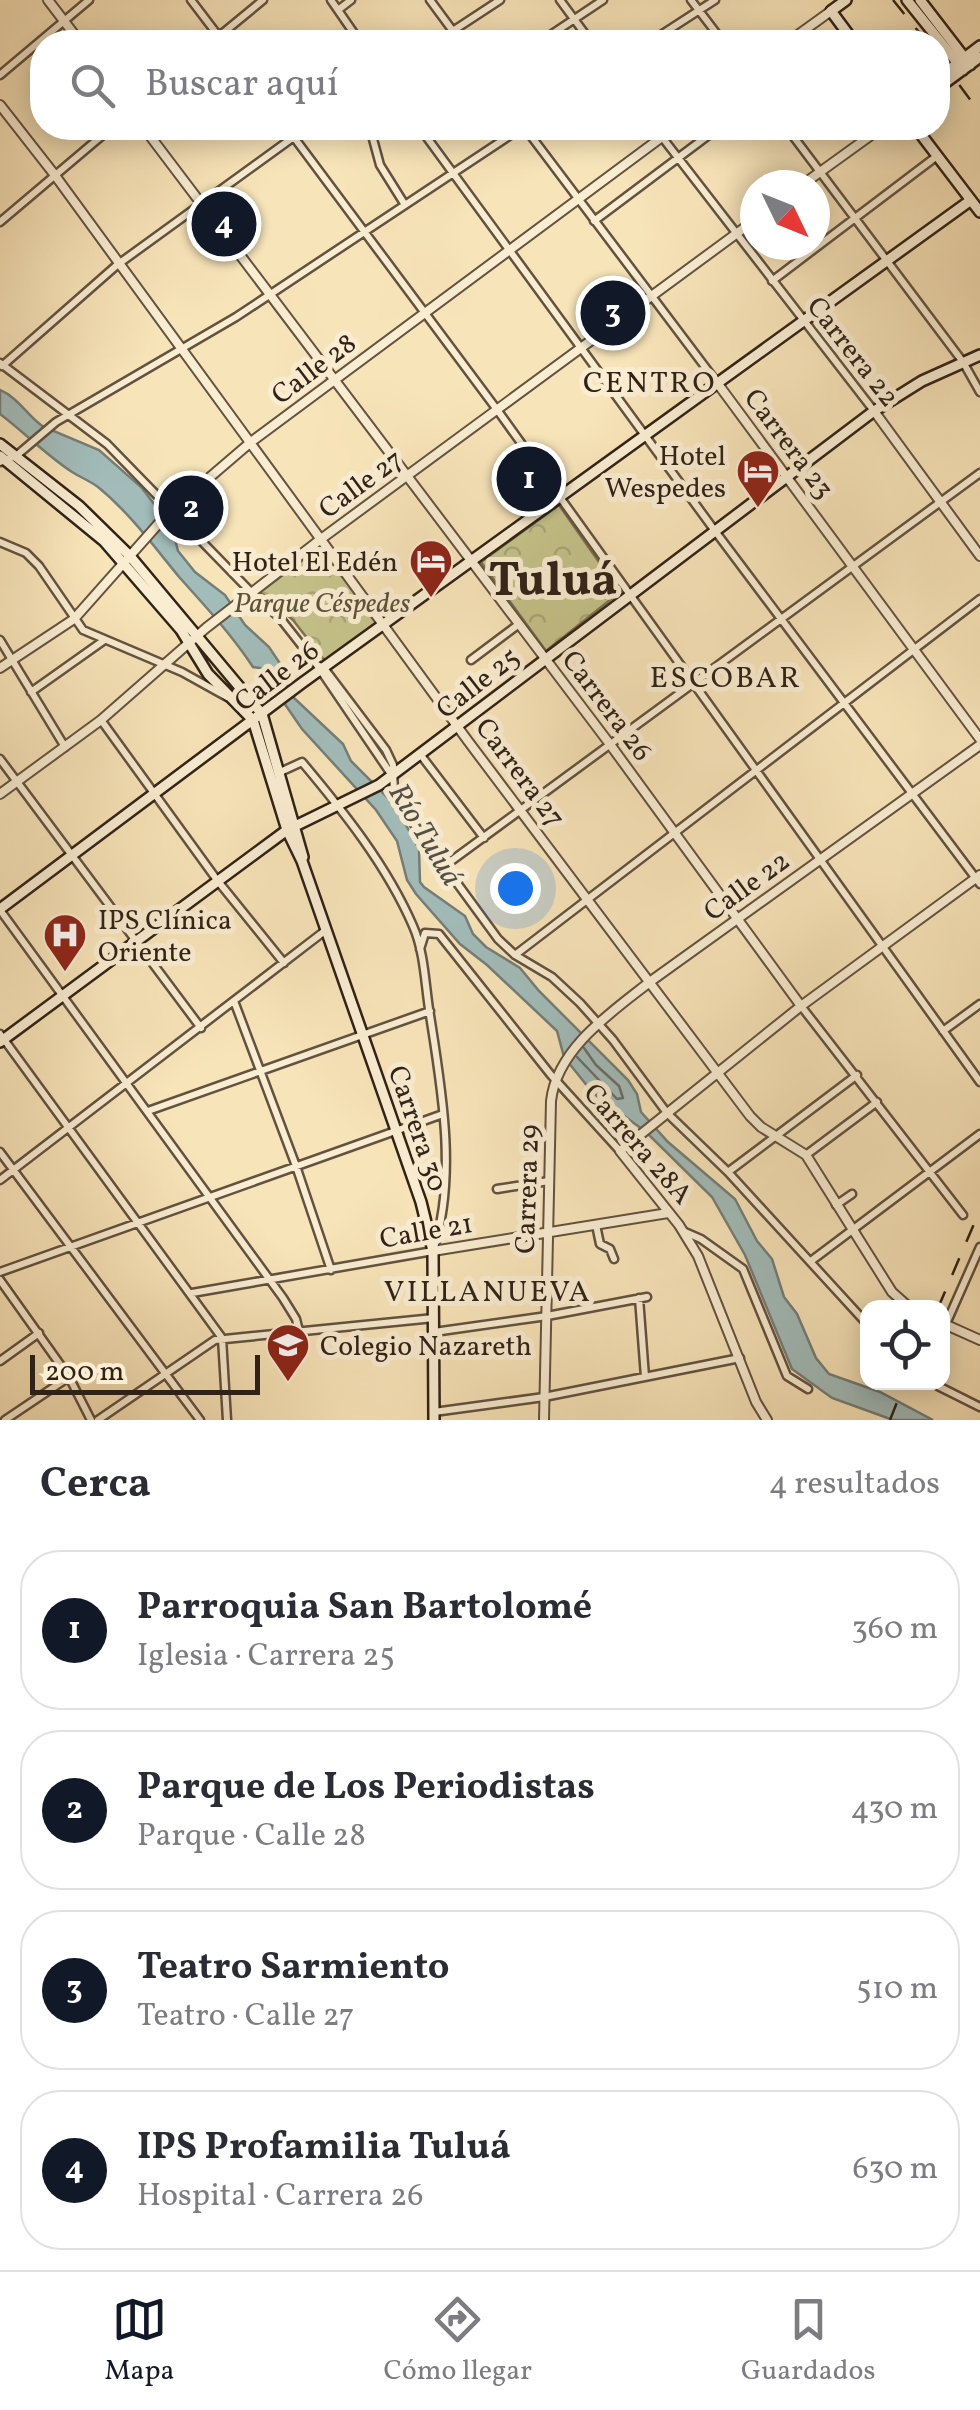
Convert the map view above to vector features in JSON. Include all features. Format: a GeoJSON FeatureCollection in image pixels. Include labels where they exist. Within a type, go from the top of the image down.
{"type":"FeatureCollection","features":[{"type":"Feature","properties":{"kind":"main road"},"geometry":{"type":"LineString","coordinates":[[845,30],[831,11],[846,0]]}},
{"type":"Feature","properties":{"kind":"main road"},"geometry":{"type":"LineString","coordinates":[[907,0],[934,30]]}},
{"type":"Feature","properties":{"kind":"main road"},"geometry":{"type":"LineString","coordinates":[[920,0],[941,30]]}},
{"type":"Feature","properties":{"kind":"main road"},"geometry":{"type":"LineString","coordinates":[[950,44],[964,64]]}},
{"type":"Feature","properties":{"kind":"main road"},"geometry":{"type":"LineString","coordinates":[[950,77],[980,46]]}},
{"type":"Feature","properties":{"kind":"main road"},"geometry":{"type":"LineString","coordinates":[[950,48],[964,64]]}},
{"type":"Feature","properties":{"kind":"main road"},"geometry":{"type":"LineString","coordinates":[[950,72],[980,57]]}},
{"type":"Feature","properties":{"kind":"main road"},"geometry":{"type":"LineString","coordinates":[[925,140],[980,212]]}},
{"type":"Feature","properties":{"kind":"main road","name":"Calle 26"},"geometry":{"type":"LineString","coordinates":[[0,910],[320,668],[971,200]]}},
{"type":"Feature","properties":{"kind":"main road","name":"Calle 25"},"geometry":{"type":"LineString","coordinates":[[1,1038],[290,828],[392,775],[874,411],[909,388],[980,356]]}},
{"type":"Feature","properties":{"kind":"main road","name":"Carrera 30"},"geometry":{"type":"LineString","coordinates":[[0,444],[79,506],[258,717],[278,773],[290,828]]}},
{"type":"Feature","properties":{"kind":"main road","name":"Carrera 30"},"geometry":{"type":"LineString","coordinates":[[1,459],[126,558]]}},
{"type":"Feature","properties":{"kind":"main road","name":"Carrera 30"},"geometry":{"type":"LineString","coordinates":[[193,640],[228,698],[258,717],[290,828],[421,1202],[433,1251],[434,1416]]}},
{"type":"Feature","properties":{"kind":"street"},"geometry":{"type":"LineString","coordinates":[[48,0],[71,30]]}},
{"type":"Feature","properties":{"kind":"street"},"geometry":{"type":"LineString","coordinates":[[53,30],[89,0]]}},
{"type":"Feature","properties":{"kind":"street"},"geometry":{"type":"LineString","coordinates":[[191,0],[211,30]]}},
{"type":"Feature","properties":{"kind":"street"},"geometry":{"type":"LineString","coordinates":[[230,30],[263,0]]}},
{"type":"Feature","properties":{"kind":"street"},"geometry":{"type":"LineString","coordinates":[[331,0],[352,30]]}},
{"type":"Feature","properties":{"kind":"street"},"geometry":{"type":"LineString","coordinates":[[338,10],[352,0]]}},
{"type":"Feature","properties":{"kind":"street"},"geometry":{"type":"LineString","coordinates":[[430,0],[452,30]]}},
{"type":"Feature","properties":{"kind":"street"},"geometry":{"type":"LineString","coordinates":[[455,30],[500,0]]}},
{"type":"Feature","properties":{"kind":"street"},"geometry":{"type":"LineString","coordinates":[[560,0],[582,30]]}},
{"type":"Feature","properties":{"kind":"street"},"geometry":{"type":"LineString","coordinates":[[558,30],[604,0]]}},
{"type":"Feature","properties":{"kind":"street"},"geometry":{"type":"LineString","coordinates":[[690,0],[714,30]]}},
{"type":"Feature","properties":{"kind":"street"},"geometry":{"type":"LineString","coordinates":[[669,30],[716,0]]}},
{"type":"Feature","properties":{"kind":"street"},"geometry":{"type":"LineString","coordinates":[[805,30],[831,11]]}},
{"type":"Feature","properties":{"kind":"street"},"geometry":{"type":"LineString","coordinates":[[0,74],[30,49]]}},
{"type":"Feature","properties":{"kind":"street","name":"Carrera 27"},"geometry":{"type":"LineString","coordinates":[[0,106],[750,1116],[806,1155],[851,1230],[901,1300]]}},
{"type":"Feature","properties":{"kind":"street"},"geometry":{"type":"LineString","coordinates":[[0,222],[97,140]]}},
{"type":"Feature","properties":{"kind":"street","name":"Carrera 26"},"geometry":{"type":"LineString","coordinates":[[153,140],[610,743],[801,1006],[963,1215]]}},
{"type":"Feature","properties":{"kind":"street"},"geometry":{"type":"LineString","coordinates":[[287,140],[118,264],[1,364],[107,444],[287,625],[378,736],[393,765],[394,797],[498,940],[552,977],[667,1113],[728,1172],[860,1315]]}},
{"type":"Feature","properties":{"kind":"street"},"geometry":{"type":"LineString","coordinates":[[296,140],[498,410],[980,1082]]}},
{"type":"Feature","properties":{"kind":"street"},"geometry":{"type":"LineString","coordinates":[[373,140],[380,165],[404,205]]}},
{"type":"Feature","properties":{"kind":"street"},"geometry":{"type":"LineString","coordinates":[[429,140],[715,531],[979,879],[801,1006],[620,1152]]}},
{"type":"Feature","properties":{"kind":"street"},"geometry":{"type":"LineString","coordinates":[[1,459],[16,456],[56,422],[270,296],[504,140]]}},
{"type":"Feature","properties":{"kind":"street","name":"Carrera 23"},"geometry":{"type":"LineString","coordinates":[[532,140],[787,476],[980,742]]}},
{"type":"Feature","properties":{"kind":"street","name":"Calle 28"},"geometry":{"type":"LineString","coordinates":[[0,668],[74,619],[170,511],[251,442],[656,140]]}},
{"type":"Feature","properties":{"kind":"street","name":"Carrera 22"},"geometry":{"type":"LineString","coordinates":[[664,140],[874,411],[980,556]]}},
{"type":"Feature","properties":{"kind":"street"},"geometry":{"type":"LineString","coordinates":[[594,220],[702,140]]}},
{"type":"Feature","properties":{"kind":"street"},"geometry":{"type":"LineString","coordinates":[[796,140],[818,170]]}},
{"type":"Feature","properties":{"kind":"street"},"geometry":{"type":"LineString","coordinates":[[823,170],[864,140]]}},
{"type":"Feature","properties":{"kind":"street"},"geometry":{"type":"LineString","coordinates":[[772,281],[938,156]]}},
{"type":"Feature","properties":{"kind":"street"},"geometry":{"type":"LineString","coordinates":[[830,186],[962,362],[980,392]]}},
{"type":"Feature","properties":{"kind":"street","name":"Calle 27"},"geometry":{"type":"LineString","coordinates":[[0,794],[102,720],[206,628],[321,539],[740,230]]}},
{"type":"Feature","properties":{"kind":"street"},"geometry":{"type":"LineString","coordinates":[[443,867],[980,472]]}},
{"type":"Feature","properties":{"kind":"street"},"geometry":{"type":"LineString","coordinates":[[0,542],[26,553],[39,566],[83,630],[228,698]]}},
{"type":"Feature","properties":{"kind":"street"},"geometry":{"type":"LineString","coordinates":[[514,954],[758,772],[980,599]]}},
{"type":"Feature","properties":{"kind":"street"},"geometry":{"type":"LineString","coordinates":[[471,660],[519,624]]}},
{"type":"Feature","properties":{"kind":"street"},"geometry":{"type":"LineString","coordinates":[[0,640],[65,746]]}},
{"type":"Feature","properties":{"kind":"street"},"geometry":{"type":"LineString","coordinates":[[31,692],[104,640]]}},
{"type":"Feature","properties":{"kind":"street"},"geometry":{"type":"LineString","coordinates":[[102,720],[218,880],[284,963]]}},
{"type":"Feature","properties":{"kind":"street","name":"Calle 22"},"geometry":{"type":"LineString","coordinates":[[556,1081],[595,1026],[651,981],[980,742]]}},
{"type":"Feature","properties":{"kind":"street"},"geometry":{"type":"LineString","coordinates":[[420,754],[484,838]]}},
{"type":"Feature","properties":{"kind":"street"},"geometry":{"type":"LineString","coordinates":[[0,759],[200,1028]]}},
{"type":"Feature","properties":{"kind":"street"},"geometry":{"type":"LineString","coordinates":[[278,773],[302,762],[340,804],[391,882],[414,929],[430,1011],[443,1114],[445,1186],[442,1226],[433,1251]]}},
{"type":"Feature","properties":{"kind":"street"},"geometry":{"type":"LineString","coordinates":[[0,910],[296,1318],[299,1331]]}},
{"type":"Feature","properties":{"kind":"street"},"geometry":{"type":"LineString","coordinates":[[0,1180],[327,930]]}},
{"type":"Feature","properties":{"kind":"street","name":"Carrera 28A"},"geometry":{"type":"LineString","coordinates":[[420,949],[425,933],[438,934],[684,1232],[698,1256],[766,1419]]}},
{"type":"Feature","properties":{"kind":"street"},"geometry":{"type":"LineString","coordinates":[[234,1001],[331,1270]]}},
{"type":"Feature","properties":{"kind":"street"},"geometry":{"type":"LineString","coordinates":[[943,1031],[980,1004]]}},
{"type":"Feature","properties":{"kind":"street"},"geometry":{"type":"LineString","coordinates":[[148,1111],[430,1011]]}},
{"type":"Feature","properties":{"kind":"street"},"geometry":{"type":"LineString","coordinates":[[1,1038],[139,1220],[222,1338],[227,1420]]}},
{"type":"Feature","properties":{"kind":"street"},"geometry":{"type":"LineString","coordinates":[[728,1172],[856,1075]]}},
{"type":"Feature","properties":{"kind":"street","name":"Carrera 29"},"geometry":{"type":"LineString","coordinates":[[544,1420],[551,1101],[556,1081]]}},
{"type":"Feature","properties":{"kind":"street"},"geometry":{"type":"LineString","coordinates":[[806,1155],[878,1102]]}},
{"type":"Feature","properties":{"kind":"street"},"geometry":{"type":"LineString","coordinates":[[0,1272],[443,1114]]}},
{"type":"Feature","properties":{"kind":"street"},"geometry":{"type":"LineString","coordinates":[[811,1261],[980,1134]]}},
{"type":"Feature","properties":{"kind":"street"},"geometry":{"type":"LineString","coordinates":[[0,1152],[200,1420]]}},
{"type":"Feature","properties":{"kind":"street"},"geometry":{"type":"LineString","coordinates":[[497,1189],[549,1181]]}},
{"type":"Feature","properties":{"kind":"street"},"geometry":{"type":"LineString","coordinates":[[836,1205],[852,1194]]}},
{"type":"Feature","properties":{"kind":"street","name":"Calle 21"},"geometry":{"type":"LineString","coordinates":[[192,1293],[668,1213]]}},
{"type":"Feature","properties":{"kind":"street"},"geometry":{"type":"LineString","coordinates":[[596,1225],[600,1244],[610,1249],[614,1259]]}},
{"type":"Feature","properties":{"kind":"street"},"geometry":{"type":"LineString","coordinates":[[684,1232],[701,1239],[743,1269],[787,1376],[808,1390]]}},
{"type":"Feature","properties":{"kind":"street"},"geometry":{"type":"LineString","coordinates":[[950,1314],[980,1247]]}},
{"type":"Feature","properties":{"kind":"street"},"geometry":{"type":"LineString","coordinates":[[0,1280],[70,1377],[92,1420],[206,1343],[222,1338],[434,1318]]}},
{"type":"Feature","properties":{"kind":"street"},"geometry":{"type":"LineString","coordinates":[[434,1332],[643,1298],[645,1378]]}},
{"type":"Feature","properties":{"kind":"street"},"geometry":{"type":"LineString","coordinates":[[950,1329],[980,1340]]}},
{"type":"Feature","properties":{"kind":"street"},"geometry":{"type":"LineString","coordinates":[[0,1361],[39,1333]]}},
{"type":"Feature","properties":{"kind":"street"},"geometry":{"type":"LineString","coordinates":[[434,1416],[740,1358]]}},
{"type":"Feature","properties":{"kind":"street"},"geometry":{"type":"LineString","coordinates":[[5,1420],[70,1377]]}},
{"type":"Feature","properties":{"kind":"street"},"geometry":{"type":"LineString","coordinates":[[947,1390],[980,1406]]}},
{"type":"Feature","properties":{"kind":"green space"},"geometry":{"type":"Polygon","coordinates":[[[559,505],[620,592],[546,651],[481,562],[559,505]]]}},
{"type":"Feature","properties":{"kind":"green space","name":"Parque Céspedes"},"geometry":{"type":"Polygon","coordinates":[[[323,545],[378,623],[325,661],[293,620],[260,592],[323,545]]]}},
{"type":"Feature","properties":{"kind":"water","name":"Río Tuluá"},"geometry":{"type":"Polygon","coordinates":[[[0,390],[44,427],[99,450],[141,487],[172,527],[178,551],[195,572],[225,595],[245,625],[269,647],[293,683],[294,698],[343,744],[351,761],[395,805],[419,849],[420,882],[424,887],[465,916],[473,934],[486,947],[520,968],[628,1080],[637,1094],[641,1112],[668,1142],[735,1199],[757,1241],[772,1259],[784,1297],[797,1314],[816,1358],[829,1374],[860,1385],[860,1390],[880,1392],[933,1420],[893,1420],[832,1398],[792,1369],[745,1255],[712,1197],[646,1132],[593,1093],[564,1057],[557,1031],[460,944],[416,894],[407,880],[397,841],[376,810],[302,729],[260,668],[253,667],[142,531],[98,487],[62,465],[0,414],[0,390]]]}},
{"type":"Feature","properties":{"kind":"railway"},"geometry":{"type":"LineString","coordinates":[[893,0],[917,30]]}},
{"type":"Feature","properties":{"kind":"railway"},"geometry":{"type":"LineString","coordinates":[[950,72],[980,113]]}},
{"type":"Feature","properties":{"kind":"railway"},"geometry":{"type":"LineString","coordinates":[[941,1300],[980,1210]]}},
{"type":"Feature","properties":{"kind":"railway"},"geometry":{"type":"LineString","coordinates":[[890,1420],[902,1390]]}},
{"type":"Feature","properties":{"kind":"place","name":"IPS Profamilia Tuluá"},"geometry":{"type":"Point","coordinates":[224,224]}},
{"type":"Feature","properties":{"kind":"place","name":"Teatro Sarmiento"},"geometry":{"type":"Point","coordinates":[613,313]}},
{"type":"Feature","properties":{"kind":"place","name":"Parroquia San Bartolomé"},"geometry":{"type":"Point","coordinates":[529,479]}},
{"type":"Feature","properties":{"kind":"place","name":"Parque de Los Periodistas"},"geometry":{"type":"Point","coordinates":[191,508]}},
{"type":"Feature","properties":{"kind":"place","name":"Hotel Wespedes"},"geometry":{"type":"Point","coordinates":[758,509]}},
{"type":"Feature","properties":{"kind":"place","name":"Hotel El Edén"},"geometry":{"type":"Point","coordinates":[431,599]}},
{"type":"Feature","properties":{"kind":"place","name":"IPS Clínica Oriente"},"geometry":{"type":"Point","coordinates":[65,973]}},
{"type":"Feature","properties":{"kind":"place","name":"Colegio Nazareth"},"geometry":{"type":"Point","coordinates":[288,1383]}},
{"type":"Feature","properties":{"kind":"district","name":"CENTRO"},"geometry":{"type":"Point","coordinates":[650,382]}},
{"type":"Feature","properties":{"kind":"district","name":"Tuluá"},"geometry":{"type":"Point","coordinates":[553,578]}},
{"type":"Feature","properties":{"kind":"district","name":"ESCOBAR"},"geometry":{"type":"Point","coordinates":[726,677]}},
{"type":"Feature","properties":{"kind":"district","name":"VILLANUEVA"},"geometry":{"type":"Point","coordinates":[488,1291]}}]}
